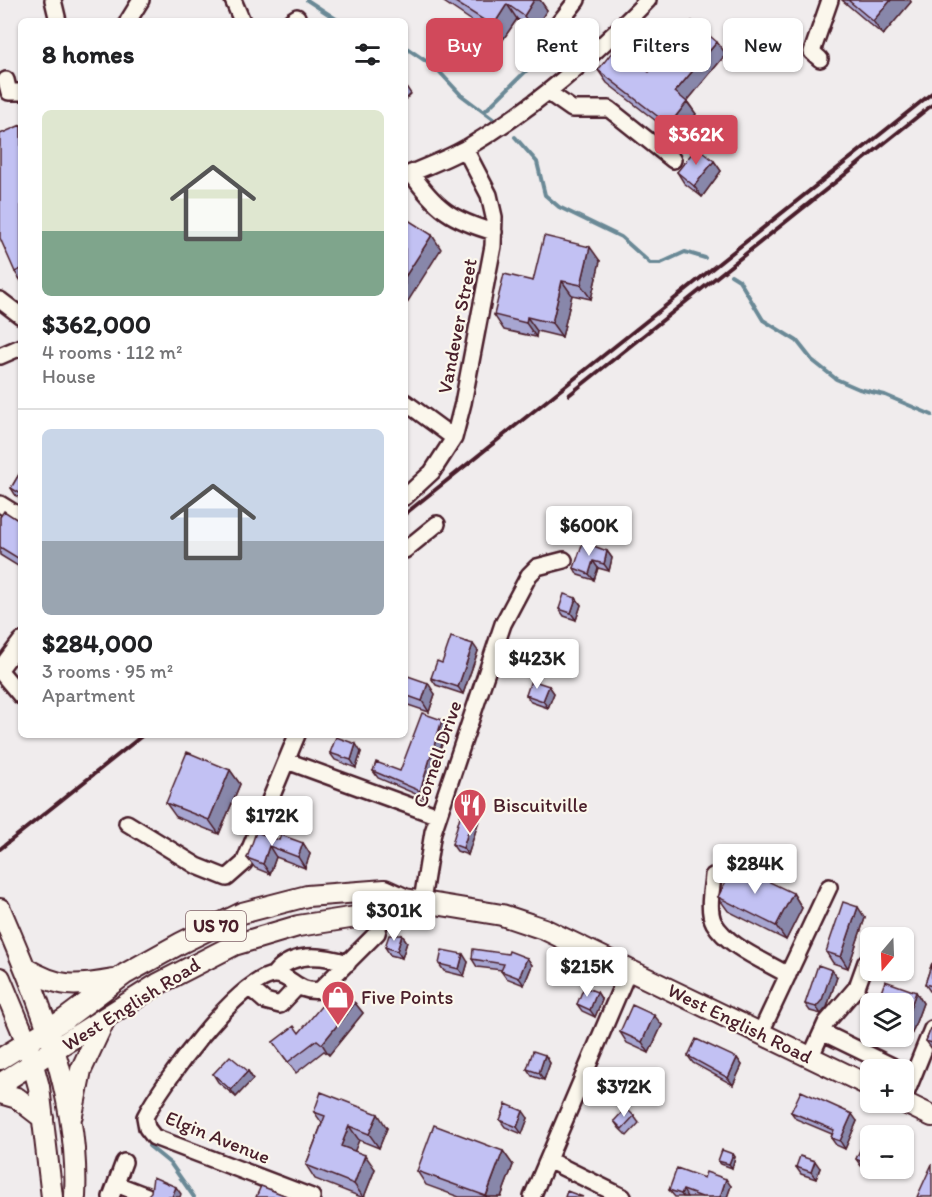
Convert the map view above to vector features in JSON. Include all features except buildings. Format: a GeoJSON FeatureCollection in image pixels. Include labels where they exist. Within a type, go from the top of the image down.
{"type":"FeatureCollection","features":[{"type":"Feature","properties":{"kind":"main road","name":"West English Road"},"geometry":{"type":"LineString","coordinates":[[0,1059],[48,1030],[119,980],[181,943],[242,914],[307,896],[354,890],[385,890],[413,900],[502,915],[534,926],[629,969],[860,1081]]}},
{"type":"Feature","properties":{"kind":"main road","name":"West English Road"},"geometry":{"type":"LineString","coordinates":[[0,1084],[56,1051],[158,984],[234,945],[298,926],[382,913],[413,900]]}},
{"type":"Feature","properties":{"kind":"main road"},"geometry":{"type":"LineString","coordinates":[[0,909],[56,1051],[70,1129]]}},
{"type":"Feature","properties":{"kind":"main road"},"geometry":{"type":"LineString","coordinates":[[25,968],[40,977],[68,986],[119,980]]}},
{"type":"Feature","properties":{"kind":"main road"},"geometry":{"type":"LineString","coordinates":[[0,978],[27,1043],[33,1065],[43,1118],[52,1197]]}},
{"type":"Feature","properties":{"kind":"main road","name":"US 70"},"geometry":{"type":"LineString","coordinates":[[75,1197],[76,1178],[70,1129],[81,1070],[106,1019]]}},
{"type":"Feature","properties":{"kind":"main road"},"geometry":{"type":"LineString","coordinates":[[0,1093],[17,1098],[43,1118]]}},
{"type":"Feature","properties":{"kind":"main road"},"geometry":{"type":"LineString","coordinates":[[914,1107],[932,1116]]}},
{"type":"Feature","properties":{"kind":"street"},"geometry":{"type":"LineString","coordinates":[[53,0],[57,18]]}},
{"type":"Feature","properties":{"kind":"street"},"geometry":{"type":"LineString","coordinates":[[130,18],[141,0]]}},
{"type":"Feature","properties":{"kind":"street"},"geometry":{"type":"LineString","coordinates":[[232,0],[241,18]]}},
{"type":"Feature","properties":{"kind":"street"},"geometry":{"type":"LineString","coordinates":[[563,18],[577,0]]}},
{"type":"Feature","properties":{"kind":"street"},"geometry":{"type":"LineString","coordinates":[[820,59],[812,52],[830,0]]}},
{"type":"Feature","properties":{"kind":"street"},"geometry":{"type":"LineString","coordinates":[[494,232],[465,223],[436,206],[408,174],[465,149],[549,93],[638,4]]}},
{"type":"Feature","properties":{"kind":"street"},"geometry":{"type":"LineString","coordinates":[[6,80],[9,92],[18,92]]}},
{"type":"Feature","properties":{"kind":"street"},"geometry":{"type":"LineString","coordinates":[[549,93],[572,109],[609,109],[673,160]]}},
{"type":"Feature","properties":{"kind":"street","name":"Vandever Street"},"geometry":{"type":"LineString","coordinates":[[408,494],[432,472],[454,438],[464,403],[494,232],[494,217],[489,195],[465,149]]}},
{"type":"Feature","properties":{"kind":"street"},"geometry":{"type":"LineString","coordinates":[[0,300],[18,314]]}},
{"type":"Feature","properties":{"kind":"street"},"geometry":{"type":"LineString","coordinates":[[0,356],[18,347]]}},
{"type":"Feature","properties":{"kind":"street"},"geometry":{"type":"LineString","coordinates":[[408,404],[454,438]]}},
{"type":"Feature","properties":{"kind":"street"},"geometry":{"type":"LineString","coordinates":[[0,504],[18,515]]}},
{"type":"Feature","properties":{"kind":"street"},"geometry":{"type":"LineString","coordinates":[[408,548],[437,524]]}},
{"type":"Feature","properties":{"kind":"street","name":"Cornell Drive"},"geometry":{"type":"LineString","coordinates":[[413,900],[438,816],[504,624],[529,575],[537,567],[564,560]]}},
{"type":"Feature","properties":{"kind":"street"},"geometry":{"type":"LineString","coordinates":[[18,645],[0,670],[18,692]]}},
{"type":"Feature","properties":{"kind":"street"},"geometry":{"type":"LineString","coordinates":[[127,823],[196,866],[227,878],[244,862],[296,738]]}},
{"type":"Feature","properties":{"kind":"street"},"geometry":{"type":"LineString","coordinates":[[287,761],[438,816]]}},
{"type":"Feature","properties":{"kind":"street"},"geometry":{"type":"LineString","coordinates":[[713,876],[711,903],[714,922],[731,940],[788,975]]}},
{"type":"Feature","properties":{"kind":"street"},"geometry":{"type":"LineString","coordinates":[[761,1032],[829,887]]}},
{"type":"Feature","properties":{"kind":"street"},"geometry":{"type":"LineString","coordinates":[[274,974],[282,976],[297,987],[309,992],[320,990],[377,933],[382,913]]}},
{"type":"Feature","properties":{"kind":"street","name":"Elgin Avenue"},"geometry":{"type":"LineString","coordinates":[[312,1197],[154,1137],[147,1128],[145,1117],[185,1055],[228,1008],[261,979],[274,974],[282,965],[307,957],[327,957],[348,963]]}},
{"type":"Feature","properties":{"kind":"street"},"geometry":{"type":"LineString","coordinates":[[532,1197],[629,969]]}},
{"type":"Feature","properties":{"kind":"street"},"geometry":{"type":"LineString","coordinates":[[811,1056],[822,1032],[840,1004],[857,987],[860,979]]}},
{"type":"Feature","properties":{"kind":"street"},"geometry":{"type":"LineString","coordinates":[[250,988],[266,1001],[280,1005],[297,987]]}},
{"type":"Feature","properties":{"kind":"street"},"geometry":{"type":"LineString","coordinates":[[914,1074],[932,1029]]}},
{"type":"Feature","properties":{"kind":"street"},"geometry":{"type":"LineString","coordinates":[[822,1032],[878,1059]]}},
{"type":"Feature","properties":{"kind":"street"},"geometry":{"type":"LineString","coordinates":[[548,1161],[623,1197]]}},
{"type":"Feature","properties":{"kind":"street"},"geometry":{"type":"LineString","coordinates":[[124,1162],[114,1191],[147,1196]]}},
{"type":"Feature","properties":{"kind":"waterway"},"geometry":{"type":"LineString","coordinates":[[307,0],[334,18]]}},
{"type":"Feature","properties":{"kind":"waterway"},"geometry":{"type":"LineString","coordinates":[[408,49],[436,68],[461,95],[493,119]]}},
{"type":"Feature","properties":{"kind":"waterway"},"geometry":{"type":"LineString","coordinates":[[485,111],[525,72]]}},
{"type":"Feature","properties":{"kind":"waterway"},"geometry":{"type":"LineString","coordinates":[[515,137],[537,162],[545,195],[559,207],[621,237],[650,263],[661,263],[685,252],[705,258]]}},
{"type":"Feature","properties":{"kind":"waterway"},"geometry":{"type":"LineString","coordinates":[[731,275],[739,280],[763,320],[797,341],[812,360],[836,379],[859,389],[885,395],[932,415]]}},
{"type":"Feature","properties":{"kind":"waterway"},"geometry":{"type":"LineString","coordinates":[[149,1146],[171,1164],[194,1197]]}},
{"type":"Feature","properties":{"kind":"railway"},"geometry":{"type":"LineString","coordinates":[[408,512],[932,93]]}},
{"type":"Feature","properties":{"kind":"railway"},"geometry":{"type":"LineString","coordinates":[[569,395],[932,105]]}},
{"type":"Feature","properties":{"kind":"railway"},"geometry":{"type":"LineString","coordinates":[[0,849],[139,738]]}},
{"type":"Feature","properties":{"kind":"place","name":"Biscuitville"},"geometry":{"type":"Point","coordinates":[470,834]}},
{"type":"Feature","properties":{"kind":"place","name":"Five Points"},"geometry":{"type":"Point","coordinates":[338,1026]}}]}
